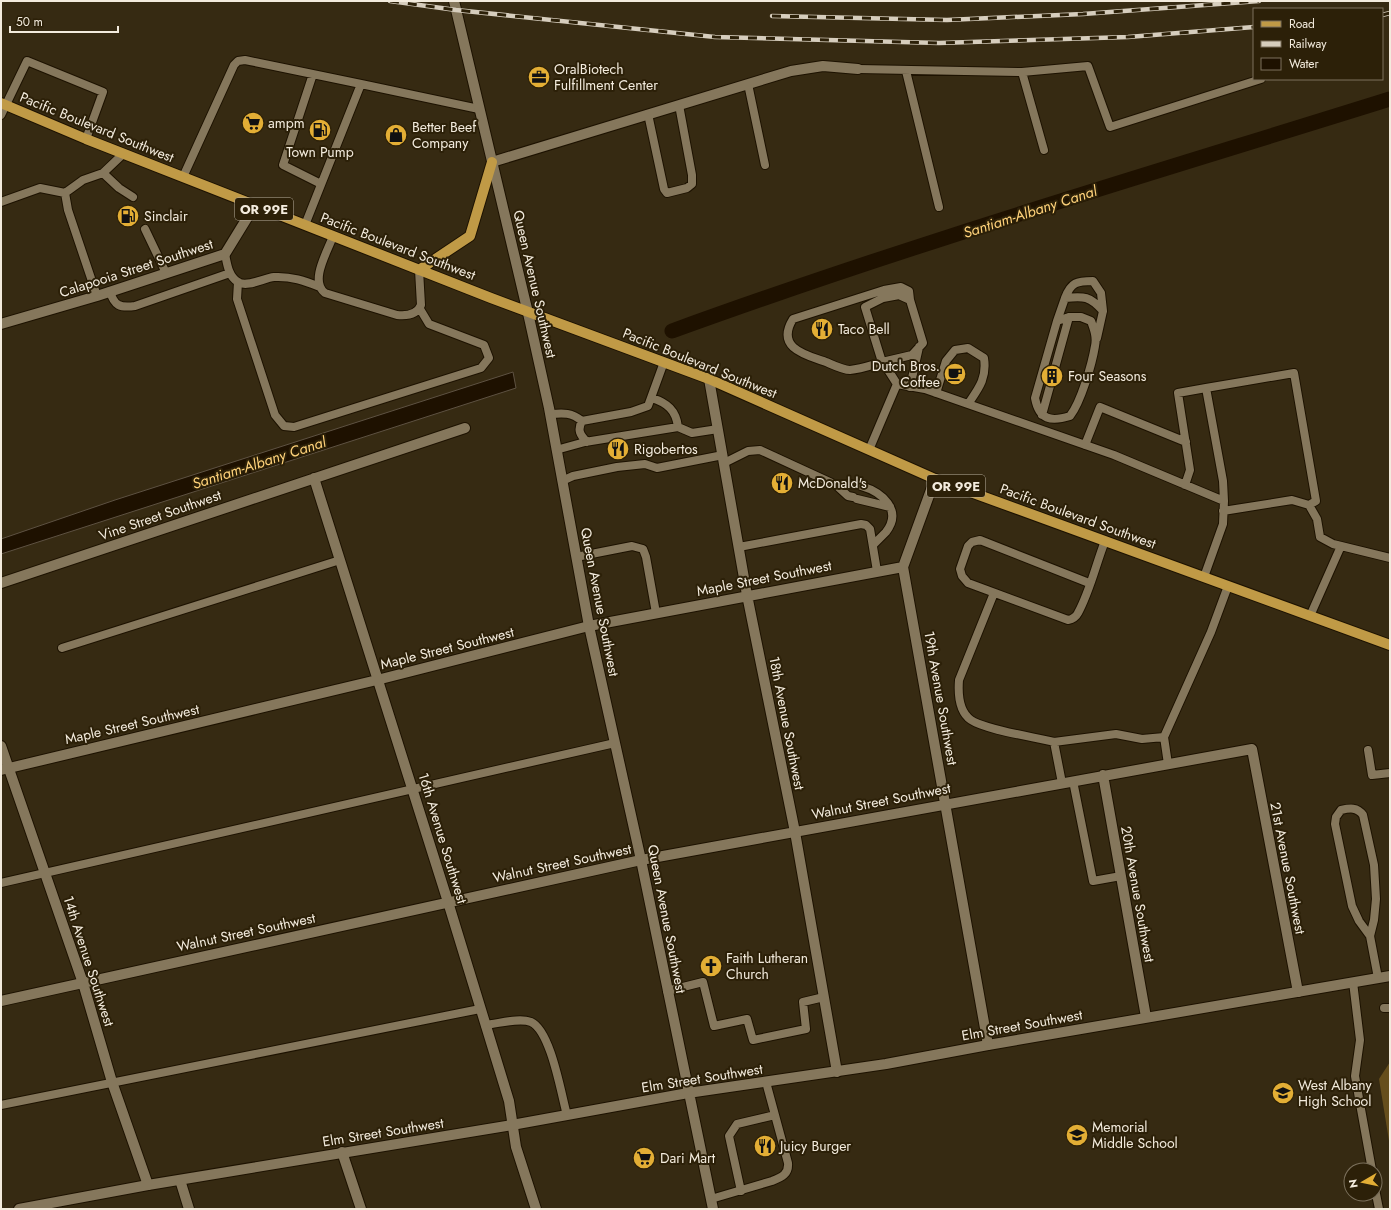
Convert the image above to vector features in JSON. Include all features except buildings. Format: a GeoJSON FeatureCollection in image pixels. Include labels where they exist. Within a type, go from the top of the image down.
{"type":"FeatureCollection","features":[{"type":"Feature","properties":{"kind":"main road","name":"Pacific Boulevard Southwest"},"geometry":{"type":"LineString","coordinates":[[3,104],[123,154],[419,270],[709,379],[935,479],[1390,645]]}},
{"type":"Feature","properties":{"kind":"main road"},"geometry":{"type":"LineString","coordinates":[[419,270],[470,236],[492,162]]}},
{"type":"Feature","properties":{"kind":"street","name":"Queen Avenue Southwest"},"geometry":{"type":"LineString","coordinates":[[454,1],[528,312],[550,414],[589,626],[641,860],[712,1204]]}},
{"type":"Feature","properties":{"kind":"street"},"geometry":{"type":"LineString","coordinates":[[492,162],[791,71],[823,66],[858,69]]}},
{"type":"Feature","properties":{"kind":"street","name":"Calapooia Street Southwest"},"geometry":{"type":"LineString","coordinates":[[1,324],[97,296],[226,254],[255,205]]}},
{"type":"Feature","properties":{"kind":"street","name":"18th Avenue Southwest"},"geometry":{"type":"LineString","coordinates":[[709,379],[748,595],[794,832],[837,1072]]}},
{"type":"Feature","properties":{"kind":"street","name":"Vine Street Southwest"},"geometry":{"type":"LineString","coordinates":[[1,583],[465,428]]}},
{"type":"Feature","properties":{"kind":"street","name":"16th Avenue Southwest"},"geometry":{"type":"LineString","coordinates":[[314,478],[413,790],[509,1101],[516,1147],[536,1209]]}},
{"type":"Feature","properties":{"kind":"street"},"geometry":{"type":"LineString","coordinates":[[903,567],[935,479]]}},
{"type":"Feature","properties":{"kind":"street","name":"Maple Street Southwest"},"geometry":{"type":"LineString","coordinates":[[5,769],[378,680],[589,626],[903,567]]}},
{"type":"Feature","properties":{"kind":"street","name":"19th Avenue Southwest"},"geometry":{"type":"LineString","coordinates":[[903,567],[988,1045]]}},
{"type":"Feature","properties":{"kind":"street","name":"14th Avenue Southwest"},"geometry":{"type":"LineString","coordinates":[[1,746],[5,769],[46,873],[83,983],[112,1082],[148,1185]]}},
{"type":"Feature","properties":{"kind":"street","name":"Walnut Street Southwest"},"geometry":{"type":"LineString","coordinates":[[1,1001],[641,860],[1252,748]]}},
{"type":"Feature","properties":{"kind":"street","name":"21st Avenue Southwest"},"geometry":{"type":"LineString","coordinates":[[1252,748],[1298,992]]}},
{"type":"Feature","properties":{"kind":"street","name":"20th Avenue Southwest"},"geometry":{"type":"LineString","coordinates":[[1103,775],[1146,1017]]}},
{"type":"Feature","properties":{"kind":"street","name":"Elm Street Southwest"},"geometry":{"type":"LineString","coordinates":[[19,1209],[148,1185],[512,1125],[688,1093],[837,1072],[1146,1017],[1390,976]]}},
{"type":"Feature","properties":{"kind":"street"},"geometry":{"type":"LineString","coordinates":[[342,1152],[361,1209]]}},
{"type":"Feature","properties":{"kind":"street"},"geometry":{"type":"LineString","coordinates":[[180,1180],[189,1209]]}},
{"type":"Feature","properties":{"kind":"lane"},"geometry":{"type":"LineString","coordinates":[[1,115],[3,104],[26,60],[103,92],[86,139]]}},
{"type":"Feature","properties":{"kind":"lane"},"geometry":{"type":"LineString","coordinates":[[183,177],[234,65],[238,61],[245,60],[479,109]]}},
{"type":"Feature","properties":{"kind":"lane"},"geometry":{"type":"LineString","coordinates":[[858,69],[1022,72],[1088,66],[1110,126],[1258,80]]}},
{"type":"Feature","properties":{"kind":"lane"},"geometry":{"type":"LineString","coordinates":[[906,71],[939,207]]}},
{"type":"Feature","properties":{"kind":"lane"},"geometry":{"type":"LineString","coordinates":[[1022,72],[1044,150]]}},
{"type":"Feature","properties":{"kind":"lane"},"geometry":{"type":"LineString","coordinates":[[313,74],[282,165],[321,184]]}},
{"type":"Feature","properties":{"kind":"lane"},"geometry":{"type":"LineString","coordinates":[[305,225],[361,84]]}},
{"type":"Feature","properties":{"kind":"lane"},"geometry":{"type":"LineString","coordinates":[[748,84],[765,165]]}},
{"type":"Feature","properties":{"kind":"lane"},"geometry":{"type":"LineString","coordinates":[[648,114],[664,189],[667,193],[687,188],[692,184],[679,105]]}},
{"type":"Feature","properties":{"kind":"lane"},"geometry":{"type":"LineString","coordinates":[[1,202],[40,188],[65,193],[83,180],[104,173],[123,154]]}},
{"type":"Feature","properties":{"kind":"lane"},"geometry":{"type":"LineString","coordinates":[[104,173],[119,188],[133,196]]}},
{"type":"Feature","properties":{"kind":"lane"},"geometry":{"type":"LineString","coordinates":[[65,193],[68,210],[97,296]]}},
{"type":"Feature","properties":{"kind":"lane"},"geometry":{"type":"LineString","coordinates":[[145,229],[166,273]]}},
{"type":"Feature","properties":{"kind":"lane"},"geometry":{"type":"LineString","coordinates":[[320,287],[319,275],[333,236]]}},
{"type":"Feature","properties":{"kind":"lane"},"geometry":{"type":"LineString","coordinates":[[226,254],[230,273],[238,282],[243,284],[269,278],[290,277],[320,287],[325,293],[397,315],[408,315],[420,309]]}},
{"type":"Feature","properties":{"kind":"lane"},"geometry":{"type":"LineString","coordinates":[[238,282],[237,299],[275,415],[284,426],[294,427],[481,368],[489,358],[484,345],[429,324],[420,309],[419,270]]}},
{"type":"Feature","properties":{"kind":"lane"},"geometry":{"type":"LineString","coordinates":[[110,291],[116,305],[120,307],[135,306],[230,273]]}},
{"type":"Feature","properties":{"kind":"lane"},"geometry":{"type":"LineString","coordinates":[[1078,281],[1093,281],[1101,293],[1103,311],[1077,407],[1070,416],[1052,420],[1042,415],[1037,408],[1035,398],[1057,321],[1068,289],[1078,281]]}},
{"type":"Feature","properties":{"kind":"lane"},"geometry":{"type":"LineString","coordinates":[[910,300],[899,295],[883,298],[865,308],[865,312],[882,362],[912,355],[923,343],[910,300],[909,291],[901,287],[884,290],[793,319],[789,325],[788,335],[790,344],[796,352],[848,370],[883,362],[897,384],[936,393],[1050,432],[1224,501]]}},
{"type":"Feature","properties":{"kind":"lane"},"geometry":{"type":"LineString","coordinates":[[1065,298],[1080,296],[1094,300],[1103,311]]}},
{"type":"Feature","properties":{"kind":"lane"},"geometry":{"type":"LineString","coordinates":[[1057,321],[1069,317],[1081,317],[1091,321],[1095,331],[1095,345]]}},
{"type":"Feature","properties":{"kind":"lane"},"geometry":{"type":"LineString","coordinates":[[1042,415],[1069,317]]}},
{"type":"Feature","properties":{"kind":"lane"},"geometry":{"type":"LineString","coordinates":[[910,387],[919,347]]}},
{"type":"Feature","properties":{"kind":"lane"},"geometry":{"type":"LineString","coordinates":[[936,393],[946,361],[955,350],[968,348],[984,358],[985,370],[980,386],[968,404]]}},
{"type":"Feature","properties":{"kind":"lane"},"geometry":{"type":"LineString","coordinates":[[582,421],[640,410],[648,406],[664,362]]}},
{"type":"Feature","properties":{"kind":"lane"},"geometry":{"type":"LineString","coordinates":[[1185,485],[1190,470],[1178,393],[1294,373],[1316,501],[1309,505]]}},
{"type":"Feature","properties":{"kind":"lane"},"geometry":{"type":"LineString","coordinates":[[869,450],[897,384]]}},
{"type":"Feature","properties":{"kind":"lane"},"geometry":{"type":"LineString","coordinates":[[1204,577],[1223,524],[1224,511],[1223,481],[1206,388]]}},
{"type":"Feature","properties":{"kind":"lane"},"geometry":{"type":"LineString","coordinates":[[652,398],[664,402],[670,407],[677,417],[678,427]]}},
{"type":"Feature","properties":{"kind":"lane"},"geometry":{"type":"LineString","coordinates":[[1085,445],[1100,407],[1186,442]]}},
{"type":"Feature","properties":{"kind":"lane"},"geometry":{"type":"LineString","coordinates":[[550,414],[567,413],[575,415],[582,421]]}},
{"type":"Feature","properties":{"kind":"lane"},"geometry":{"type":"LineString","coordinates":[[1050,432],[1052,420]]}},
{"type":"Feature","properties":{"kind":"lane"},"geometry":{"type":"LineString","coordinates":[[582,421],[579,427],[581,436],[587,442]]}},
{"type":"Feature","properties":{"kind":"lane"},"geometry":{"type":"LineString","coordinates":[[556,450],[587,442],[678,427],[692,433],[718,429]]}},
{"type":"Feature","properties":{"kind":"lane"},"geometry":{"type":"LineString","coordinates":[[562,481],[573,476],[617,467],[645,464],[658,468],[723,459],[748,451],[760,450],[836,485],[848,496],[890,507]]}},
{"type":"Feature","properties":{"kind":"lane"},"geometry":{"type":"LineString","coordinates":[[836,485],[859,485],[883,496],[890,507],[891,521],[886,531],[872,545]]}},
{"type":"Feature","properties":{"kind":"lane"},"geometry":{"type":"LineString","coordinates":[[1224,511],[1292,500],[1309,505],[1317,519],[1320,537],[1333,544],[1390,558]]}},
{"type":"Feature","properties":{"kind":"lane"},"geometry":{"type":"LineString","coordinates":[[739,546],[861,524],[866,525],[870,529],[877,571]]}},
{"type":"Feature","properties":{"kind":"lane"},"geometry":{"type":"LineString","coordinates":[[1090,583],[980,540],[972,542],[968,546],[960,569],[962,576],[968,583],[1068,620],[1074,619],[1078,614],[1090,583],[1105,541]]}},
{"type":"Feature","properties":{"kind":"lane"},"geometry":{"type":"LineString","coordinates":[[576,557],[632,546],[642,549],[646,557],[656,613]]}},
{"type":"Feature","properties":{"kind":"lane"},"geometry":{"type":"LineString","coordinates":[[1310,616],[1341,546]]}},
{"type":"Feature","properties":{"kind":"lane"},"geometry":{"type":"LineString","coordinates":[[62,648],[340,560]]}},
{"type":"Feature","properties":{"kind":"lane"},"geometry":{"type":"LineString","coordinates":[[1168,764],[1164,737],[1211,632],[1228,586]]}},
{"type":"Feature","properties":{"kind":"lane"},"geometry":{"type":"LineString","coordinates":[[994,593],[958,680],[958,695],[961,707],[970,719],[985,726],[1054,742],[1116,734],[1142,739],[1164,737]]}},
{"type":"Feature","properties":{"kind":"lane"},"geometry":{"type":"LineString","coordinates":[[1054,742],[1062,783]]}},
{"type":"Feature","properties":{"kind":"lane"},"geometry":{"type":"LineString","coordinates":[[1,883],[615,743]]}},
{"type":"Feature","properties":{"kind":"lane"},"geometry":{"type":"LineString","coordinates":[[1368,750],[1372,775],[1390,772]]}},
{"type":"Feature","properties":{"kind":"lane"},"geometry":{"type":"LineString","coordinates":[[1073,781],[1093,881],[1121,876]]}},
{"type":"Feature","properties":{"kind":"lane"},"geometry":{"type":"LineString","coordinates":[[1370,936],[1359,921],[1352,906],[1336,824],[1336,816],[1341,810],[1351,808],[1359,810],[1363,815],[1374,865],[1376,899],[1374,920],[1370,936],[1378,978]]}},
{"type":"Feature","properties":{"kind":"lane"},"geometry":{"type":"LineString","coordinates":[[667,990],[703,982],[714,1026],[747,1019],[753,1040],[806,1029],[803,1002],[824,997]]}},
{"type":"Feature","properties":{"kind":"lane"},"geometry":{"type":"LineString","coordinates":[[1354,982],[1360,1040],[1355,1076],[1371,1162]]}},
{"type":"Feature","properties":{"kind":"lane"},"geometry":{"type":"LineString","coordinates":[[1,1105],[480,1009]]}},
{"type":"Feature","properties":{"kind":"lane"},"geometry":{"type":"LineString","coordinates":[[485,1026],[519,1021],[530,1022],[537,1026],[548,1047],[567,1115]]}},
{"type":"Feature","properties":{"kind":"lane"},"geometry":{"type":"LineString","coordinates":[[712,1204],[741,1191],[782,1177],[788,1171],[788,1163],[766,1082]]}},
{"type":"Feature","properties":{"kind":"lane"},"geometry":{"type":"LineString","coordinates":[[741,1191],[729,1136],[737,1124],[775,1115]]}},
{"type":"Feature","properties":{"kind":"shaded area"},"geometry":{"type":"Polygon","coordinates":[[[1390,1062],[1390,1147],[1379,1079],[1390,1062]]]}},
{"type":"Feature","properties":{"kind":"water"},"geometry":{"type":"Polygon","coordinates":[[[513,372],[516,388],[1,554],[1,539],[115,500],[513,372]]]}},
{"type":"Feature","properties":{"kind":"waterway","name":"Santiam-Albany Canal"},"geometry":{"type":"LineString","coordinates":[[672,331],[850,269],[1390,99]]}},
{"type":"Feature","properties":{"kind":"railway"},"geometry":{"type":"LineString","coordinates":[[390,1],[456,10],[715,37],[939,43],[1128,37],[1253,27]]}},
{"type":"Feature","properties":{"kind":"railway"},"geometry":{"type":"LineString","coordinates":[[772,16],[947,20],[1083,14],[1259,1]]}},
{"type":"Feature","properties":{"kind":"railway"},"geometry":{"type":"LineString","coordinates":[[1383,15],[1390,13]]}},
{"type":"Feature","properties":{"kind":"place","name":"OralBiotech Fulfillment Center"},"geometry":{"type":"Point","coordinates":[539,77]}},
{"type":"Feature","properties":{"kind":"place","name":"ampm"},"geometry":{"type":"Point","coordinates":[253,123]}},
{"type":"Feature","properties":{"kind":"place","name":"Town Pump"},"geometry":{"type":"Point","coordinates":[320,130]}},
{"type":"Feature","properties":{"kind":"place","name":"Better Beef Company"},"geometry":{"type":"Point","coordinates":[396,135]}},
{"type":"Feature","properties":{"kind":"place","name":"Sinclair"},"geometry":{"type":"Point","coordinates":[128,216]}},
{"type":"Feature","properties":{"kind":"place","name":"Taco Bell"},"geometry":{"type":"Point","coordinates":[822,329]}},
{"type":"Feature","properties":{"kind":"place","name":"Dutch Bros. Coffee"},"geometry":{"type":"Point","coordinates":[955,374]}},
{"type":"Feature","properties":{"kind":"place","name":"Four Seasons"},"geometry":{"type":"Point","coordinates":[1052,376]}},
{"type":"Feature","properties":{"kind":"place","name":"Rigobertos"},"geometry":{"type":"Point","coordinates":[618,449]}},
{"type":"Feature","properties":{"kind":"place","name":"McDonald's"},"geometry":{"type":"Point","coordinates":[782,483]}},
{"type":"Feature","properties":{"kind":"place","name":"Faith Lutheran Church"},"geometry":{"type":"Point","coordinates":[711,966]}},
{"type":"Feature","properties":{"kind":"place","name":"West Albany High School"},"geometry":{"type":"Point","coordinates":[1283,1093]}},
{"type":"Feature","properties":{"kind":"place","name":"Memorial Middle School"},"geometry":{"type":"Point","coordinates":[1077,1135]}},
{"type":"Feature","properties":{"kind":"place","name":"Juicy Burger"},"geometry":{"type":"Point","coordinates":[765,1146]}},
{"type":"Feature","properties":{"kind":"place","name":"Dari Mart"},"geometry":{"type":"Point","coordinates":[644,1158]}}]}
